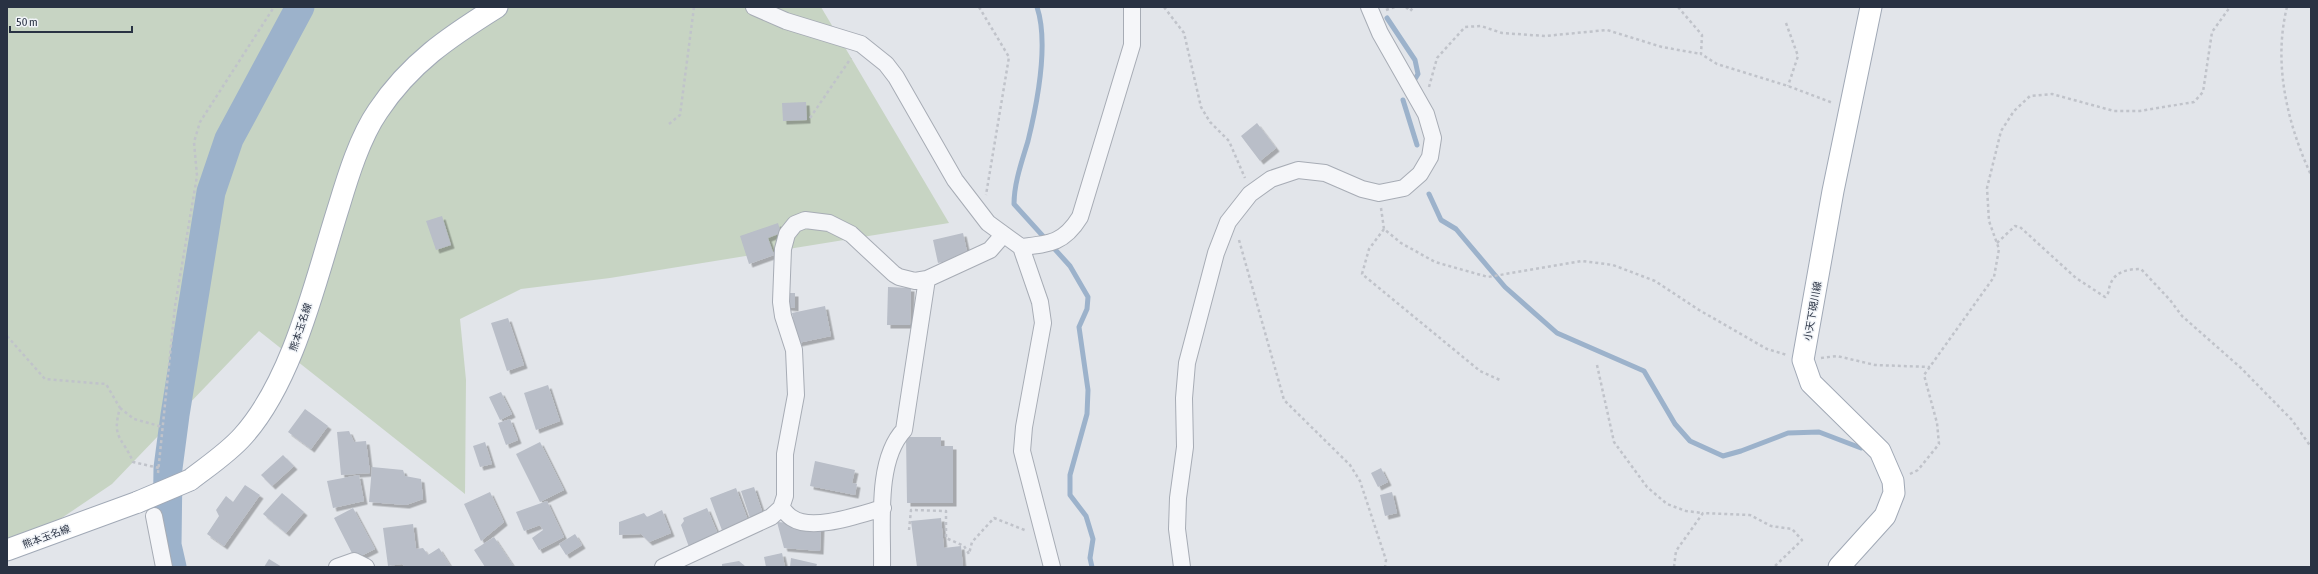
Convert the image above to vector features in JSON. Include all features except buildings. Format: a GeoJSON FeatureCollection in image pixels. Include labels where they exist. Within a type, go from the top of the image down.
{"type":"FeatureCollection","features":[{"type":"Feature","properties":{"kind":"main road","name":"熊本玉名線"},"geometry":{"type":"LineString","coordinates":[[7,550],[138,502],[190,480],[243,436],[264,410],[292,354],[348,179],[377,112],[403,78],[450,36],[497,7]]}},
{"type":"Feature","properties":{"kind":"main road","name":"小天下硯川線"},"geometry":{"type":"LineString","coordinates":[[1839,567],[1885,516],[1894,493],[1893,481],[1880,451],[1811,383],[1803,360],[1871,7]]}},
{"type":"Feature","properties":{"kind":"street"},"geometry":{"type":"LineString","coordinates":[[754,7],[786,21],[861,44],[886,64],[896,77],[955,180],[988,223],[1021,247],[1040,302],[1043,323],[1024,427],[1022,451],[1052,567]]}},
{"type":"Feature","properties":{"kind":"street"},"geometry":{"type":"LineString","coordinates":[[1021,247],[1048,243],[1072,231],[1080,217],[1132,45],[1132,7]]}},
{"type":"Feature","properties":{"kind":"street"},"geometry":{"type":"LineString","coordinates":[[1182,567],[1177,529],[1178,498],[1185,447],[1184,398],[1187,364],[1216,253],[1228,222],[1250,194],[1271,179],[1298,170],[1325,173],[1362,189],[1379,193],[1404,188],[1420,174],[1430,157],[1433,138],[1423,109],[1380,33],[1369,7]]}},
{"type":"Feature","properties":{"kind":"street"},"geometry":{"type":"LineString","coordinates":[[663,567],[771,517],[781,508],[785,496],[785,454],[796,395],[794,350],[783,316],[781,302],[783,249],[787,234],[795,224],[805,220],[829,223],[851,234],[899,278],[915,281],[927,279],[990,250],[1003,235]]}},
{"type":"Feature","properties":{"kind":"street"},"geometry":{"type":"LineString","coordinates":[[882,567],[883,508],[886,464],[895,440],[904,430],[927,279]]}},
{"type":"Feature","properties":{"kind":"street"},"geometry":{"type":"LineString","coordinates":[[781,508],[793,519],[813,523],[836,522],[883,508]]}},
{"type":"Feature","properties":{"kind":"street"},"geometry":{"type":"LineString","coordinates":[[154,516],[164,567]]}},
{"type":"Feature","properties":{"kind":"street"},"geometry":{"type":"LineString","coordinates":[[337,567],[354,561],[366,567]]}},
{"type":"Feature","properties":{"kind":"path"},"geometry":{"type":"LineString","coordinates":[[158,476],[175,306],[197,176],[194,142],[200,122],[274,7]]}},
{"type":"Feature","properties":{"kind":"path"},"geometry":{"type":"LineString","coordinates":[[669,124],[680,115],[694,7]]}},
{"type":"Feature","properties":{"kind":"path"},"geometry":{"type":"LineString","coordinates":[[979,7],[1009,58],[984,203],[988,223]]}},
{"type":"Feature","properties":{"kind":"path"},"geometry":{"type":"LineString","coordinates":[[1164,7],[1184,33],[1201,107],[1210,122],[1229,141],[1250,194]]}},
{"type":"Feature","properties":{"kind":"path"},"geometry":{"type":"LineString","coordinates":[[1406,7],[1410,11],[1414,7]]}},
{"type":"Feature","properties":{"kind":"path"},"geometry":{"type":"LineString","coordinates":[[1678,7],[1702,35],[1701,54]]}},
{"type":"Feature","properties":{"kind":"path"},"geometry":{"type":"LineString","coordinates":[[1893,481],[1918,470],[1938,444],[1937,423],[1924,375],[1994,277],[1999,249],[1989,221],[1987,188],[2001,131],[2014,111],[2030,96],[2052,94],[2114,111],[2140,111],[2194,102],[2203,92],[2212,32],[2230,7]]}},
{"type":"Feature","properties":{"kind":"path"},"geometry":{"type":"LineString","coordinates":[[2287,7],[2284,23],[2281,72],[2297,145],[2311,174]]}},
{"type":"Feature","properties":{"kind":"path"},"geometry":{"type":"LineString","coordinates":[[1786,22],[1798,56],[1788,86]]}},
{"type":"Feature","properties":{"kind":"path"},"geometry":{"type":"LineString","coordinates":[[1423,109],[1437,58],[1465,26],[1480,26],[1502,33],[1545,36],[1607,30],[1662,47],[1701,54],[1717,64],[1788,86],[1850,110]]}},
{"type":"Feature","properties":{"kind":"path"},"geometry":{"type":"LineString","coordinates":[[810,118],[861,44]]}},
{"type":"Feature","properties":{"kind":"path"},"geometry":{"type":"LineString","coordinates":[[1379,193],[1384,229],[1401,243],[1435,262],[1488,277],[1582,261],[1613,265],[1655,281],[1699,310],[1768,349],[1803,360],[1837,356],[1875,365],[1930,367]]}},
{"type":"Feature","properties":{"kind":"path"},"geometry":{"type":"LineString","coordinates":[[1228,222],[1236,229],[1284,400],[1350,465],[1360,481],[1386,560],[1385,567]]}},
{"type":"Feature","properties":{"kind":"path"},"geometry":{"type":"LineString","coordinates":[[1997,243],[2015,226],[2020,228],[2076,278],[2106,296],[2110,292],[2110,285],[2121,272],[2127,268],[2141,269],[2170,300],[2182,316],[2241,368],[2302,432],[2311,447]]}},
{"type":"Feature","properties":{"kind":"path"},"geometry":{"type":"LineString","coordinates":[[1384,229],[1369,249],[1362,274],[1480,371],[1500,380]]}},
{"type":"Feature","properties":{"kind":"path"},"geometry":{"type":"LineString","coordinates":[[7,336],[45,379],[106,384],[120,408],[134,419],[163,427]]}},
{"type":"Feature","properties":{"kind":"path"},"geometry":{"type":"LineString","coordinates":[[1597,365],[1614,442],[1647,487],[1667,504],[1686,511],[1750,515],[1771,526],[1792,530],[1802,540],[1774,567]]}},
{"type":"Feature","properties":{"kind":"path"},"geometry":{"type":"LineString","coordinates":[[120,408],[115,423],[120,442],[133,462],[159,468]]}},
{"type":"Feature","properties":{"kind":"path"},"geometry":{"type":"LineString","coordinates":[[909,530],[911,510],[946,511],[946,538],[964,546],[969,554],[972,542],[994,518],[1034,534],[1043,532]]}},
{"type":"Feature","properties":{"kind":"path"},"geometry":{"type":"LineString","coordinates":[[1674,567],[1676,551],[1703,513]]}},
{"type":"Feature","properties":{"kind":"green space"},"geometry":{"type":"Polygon","coordinates":[[[7,7],[821,7],[949,223],[610,278],[521,289],[460,319],[466,380],[465,494],[259,331],[112,484],[7,555],[7,7]]]}},
{"type":"Feature","properties":{"kind":"waterway"},"geometry":{"type":"LineString","coordinates":[[172,567],[167,545],[168,468],[175,415],[211,192],[229,139],[300,7]]}},
{"type":"Feature","properties":{"kind":"waterway"},"geometry":{"type":"LineString","coordinates":[[1037,7],[1042,38],[1042,55],[1038,92],[1028,141],[1017,180],[1014,204],[1070,266],[1088,297],[1087,309],[1079,327],[1088,390],[1087,414],[1070,475],[1070,495],[1086,516],[1093,539],[1090,558],[1092,567]]}},
{"type":"Feature","properties":{"kind":"waterway"},"geometry":{"type":"LineString","coordinates":[[1387,18],[1415,60],[1418,74],[1415,79]]}},
{"type":"Feature","properties":{"kind":"waterway"},"geometry":{"type":"LineString","coordinates":[[1403,100],[1417,145]]}},
{"type":"Feature","properties":{"kind":"waterway"},"geometry":{"type":"LineString","coordinates":[[1429,194],[1441,220],[1456,229],[1505,287],[1557,333],[1644,371],[1675,424],[1690,441],[1723,456],[1741,451],[1788,433],[1819,432],[1861,448]]}}]}
